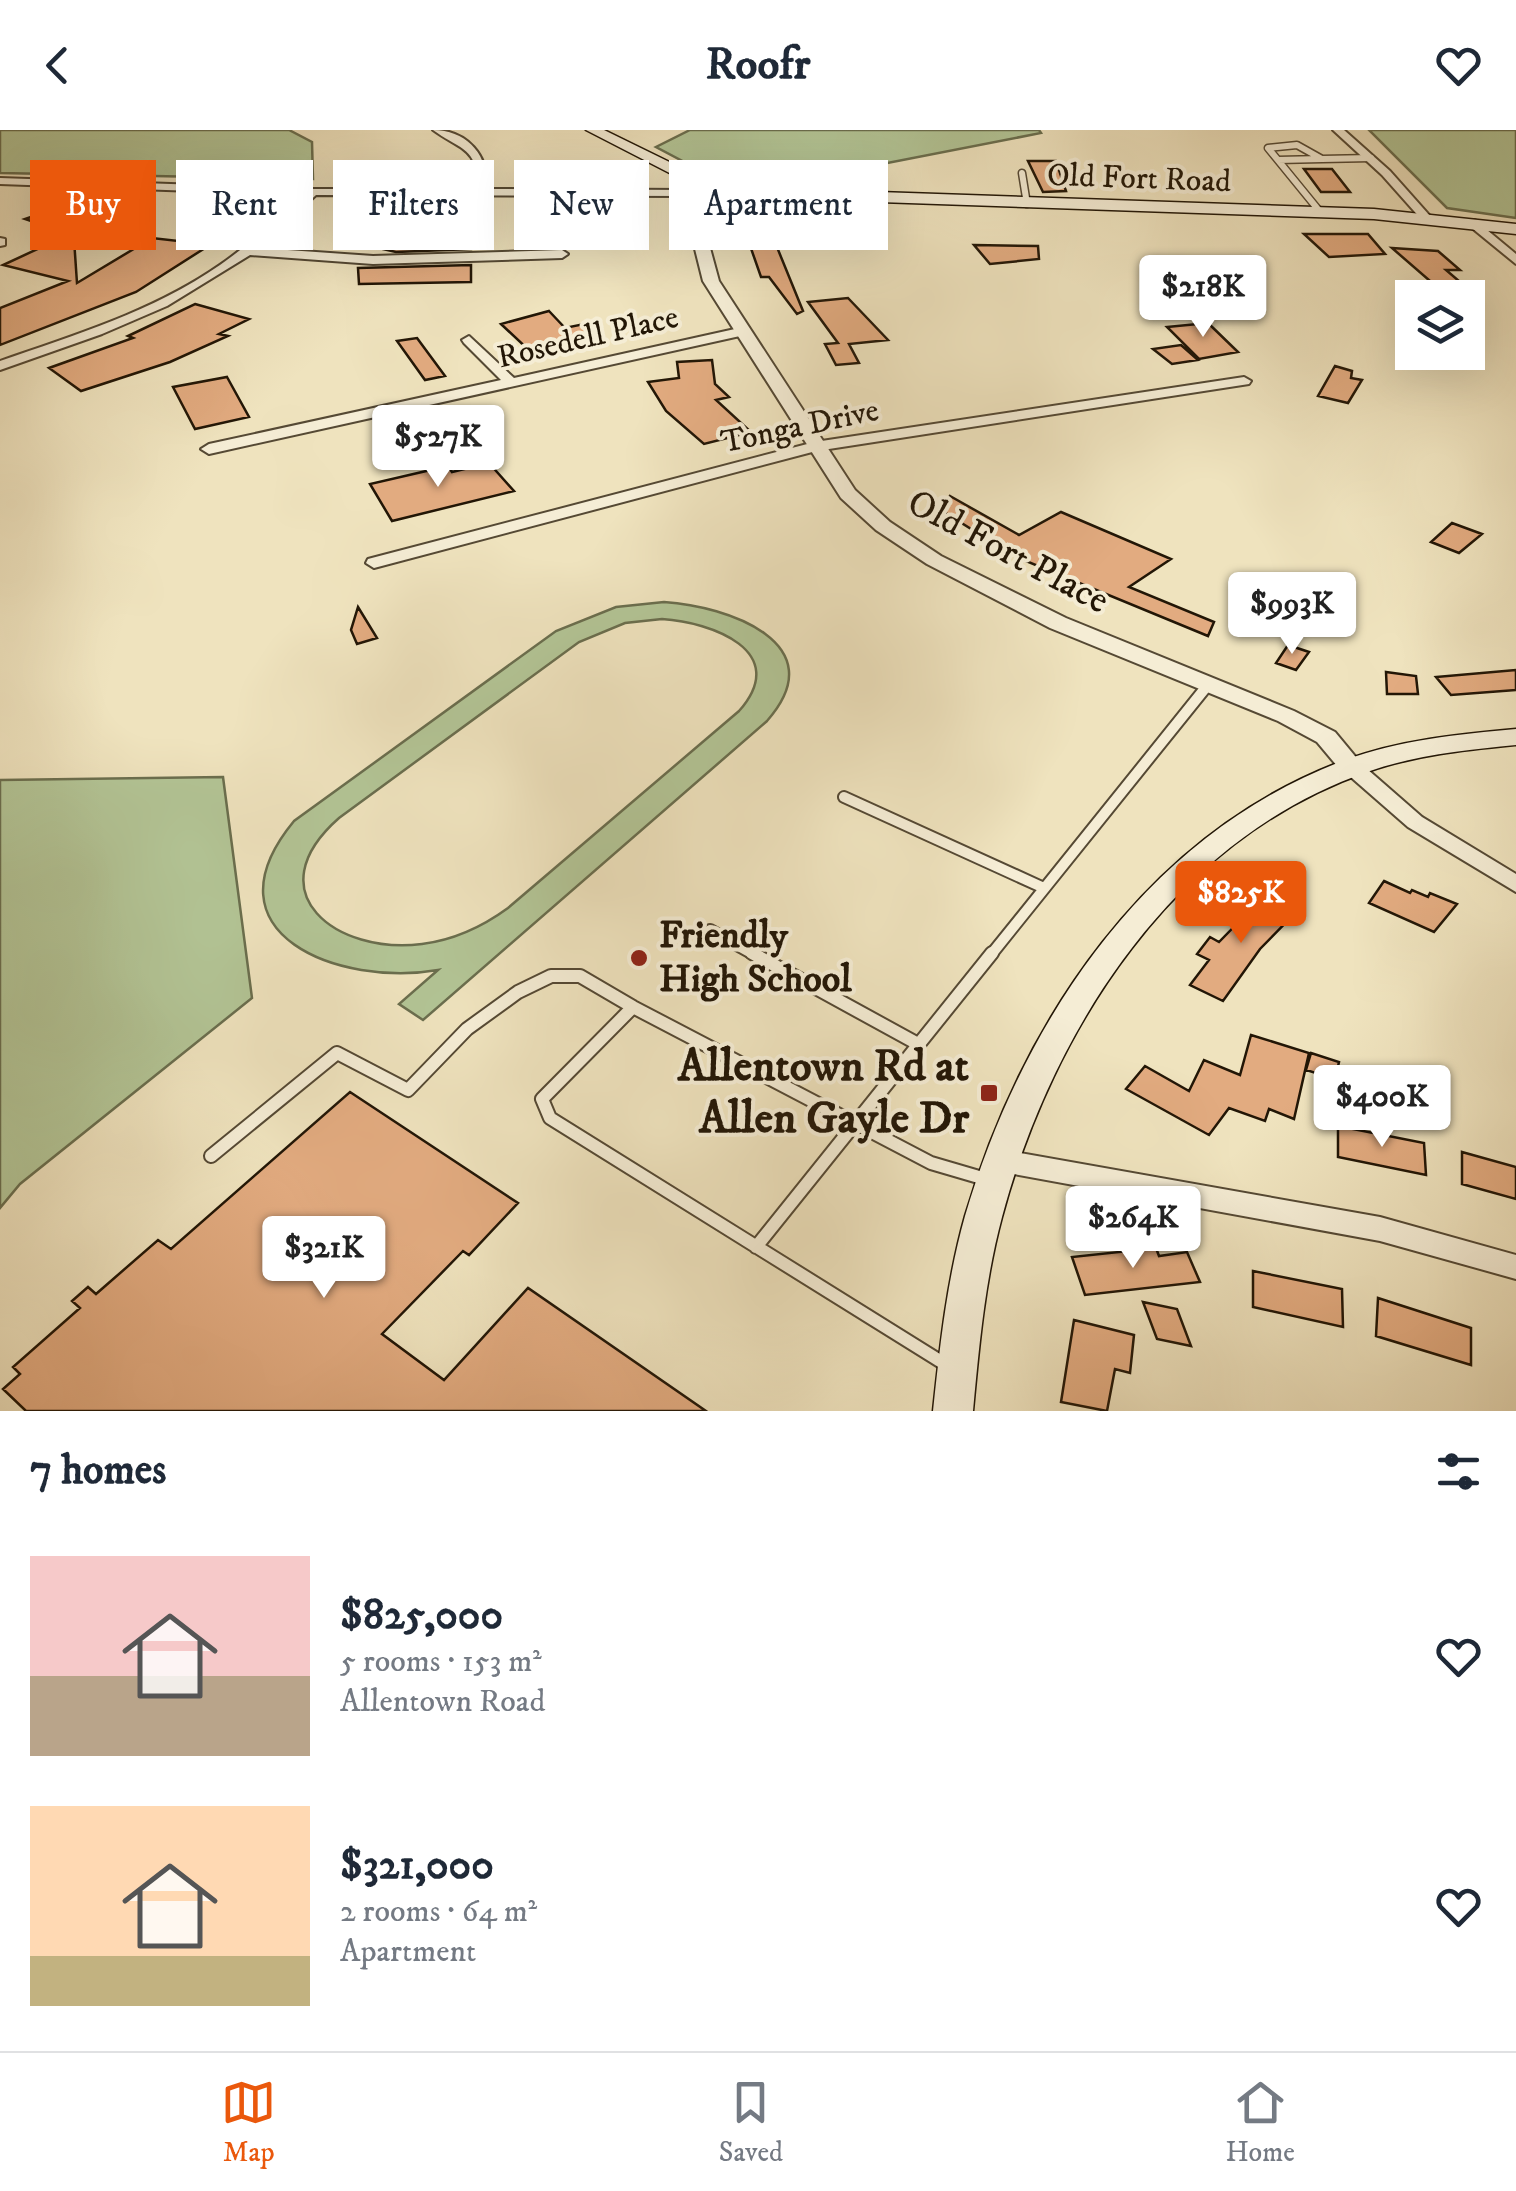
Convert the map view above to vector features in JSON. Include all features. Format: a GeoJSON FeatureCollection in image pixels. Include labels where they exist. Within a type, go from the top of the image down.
{"type":"FeatureCollection","features":[{"type":"Feature","properties":{"kind":"main road","name":"Old Fort Road"},"geometry":{"type":"LineString","coordinates":[[594,130],[669,174]]}},
{"type":"Feature","properties":{"kind":"main road","name":"Old Fort Road"},"geometry":{"type":"LineString","coordinates":[[888,199],[1426,218],[1516,229]]}},
{"type":"Feature","properties":{"kind":"main road"},"geometry":{"type":"LineString","coordinates":[[954,1411],[955,1370],[964,1309],[999,1171],[1042,1069],[1105,956],[1160,892],[1228,832],[1267,807],[1352,767],[1436,747],[1516,737]]}},
{"type":"Feature","properties":{"kind":"street"},"geometry":{"type":"LineString","coordinates":[[438,130],[480,160]]}},
{"type":"Feature","properties":{"kind":"street"},"geometry":{"type":"LineString","coordinates":[[1338,130],[1371,158],[1426,218]]}},
{"type":"Feature","properties":{"kind":"street"},"geometry":{"type":"LineString","coordinates":[[0,182],[176,188]]}},
{"type":"Feature","properties":{"kind":"street"},"geometry":{"type":"LineString","coordinates":[[494,192],[669,187]]}},
{"type":"Feature","properties":{"kind":"street"},"geometry":{"type":"LineString","coordinates":[[1471,222],[1516,260]]}},
{"type":"Feature","properties":{"kind":"street","name":"Old Fort Place"},"geometry":{"type":"LineString","coordinates":[[703,250],[710,281],[815,447],[848,494],[883,526],[934,560],[1058,623],[1286,716],[1326,737],[1352,767]]}},
{"type":"Feature","properties":{"kind":"street"},"geometry":{"type":"LineString","coordinates":[[0,366],[169,300],[249,251],[373,260],[562,254]]}},
{"type":"Feature","properties":{"kind":"street","name":"Rosedell Place"},"geometry":{"type":"LineString","coordinates":[[208,449],[744,332]]}},
{"type":"Feature","properties":{"kind":"street"},"geometry":{"type":"LineString","coordinates":[[469,340],[512,383]]}},
{"type":"Feature","properties":{"kind":"street","name":"Tonga Drive"},"geometry":{"type":"LineString","coordinates":[[374,563],[815,447],[1244,381]]}},
{"type":"Feature","properties":{"kind":"street"},"geometry":{"type":"LineString","coordinates":[[1352,767],[1414,822],[1516,884]]}},
{"type":"Feature","properties":{"kind":"street"},"geometry":{"type":"LineString","coordinates":[[999,1171],[1380,1229],[1516,1267]]}},
{"type":"Feature","properties":{"kind":"lane"},"geometry":{"type":"LineString","coordinates":[[1321,213],[1268,148],[1304,145],[1312,147],[1322,158]]}},
{"type":"Feature","properties":{"kind":"lane"},"geometry":{"type":"LineString","coordinates":[[1278,160],[1371,158]]}},
{"type":"Feature","properties":{"kind":"lane"},"geometry":{"type":"LineString","coordinates":[[1022,173],[1027,204]]}},
{"type":"Feature","properties":{"kind":"lane"},"geometry":{"type":"LineString","coordinates":[[756,1248],[1207,686]]}},
{"type":"Feature","properties":{"kind":"lane"},"geometry":{"type":"LineString","coordinates":[[844,797],[1044,888]]}},
{"type":"Feature","properties":{"kind":"lane"},"geometry":{"type":"LineString","coordinates":[[710,930],[918,1044]]}},
{"type":"Feature","properties":{"kind":"lane"},"geometry":{"type":"LineString","coordinates":[[212,1156],[337,1053],[408,1090],[420,1083],[452,1042],[522,988],[552,973],[597,980],[633,1007],[931,1163],[999,1171]]}},
{"type":"Feature","properties":{"kind":"lane"},"geometry":{"type":"LineString","coordinates":[[633,1007],[542,1099],[550,1118],[955,1370]]}},
{"type":"Feature","properties":{"kind":"green space"},"geometry":{"type":"Polygon","coordinates":[[[0,130],[289,130],[312,142],[312,160],[176,160],[176,176],[156,176],[156,160],[30,160],[30,174],[0,173],[0,130]]]}},
{"type":"Feature","properties":{"kind":"green space"},"geometry":{"type":"Polygon","coordinates":[[[690,130],[1041,133],[888,163],[681,160],[656,147],[690,130]]]}},
{"type":"Feature","properties":{"kind":"green space"},"geometry":{"type":"Polygon","coordinates":[[[1369,130],[1516,130],[1516,218],[1447,208],[1369,130]]]}},
{"type":"Feature","properties":{"kind":"green space"},"geometry":{"type":"Polygon","coordinates":[[[664,602],[716,611],[742,621],[765,634],[781,650],[789,670],[785,694],[767,721],[423,1020],[399,1004],[438,970],[361,970],[325,960],[294,945],[273,923],[263,895],[269,861],[294,821],[556,631],[616,607],[664,602]],[[682,621],[625,623],[579,642],[339,818],[315,845],[304,871],[305,894],[317,913],[336,929],[361,940],[391,945],[445,939],[467,932],[508,908],[739,711],[753,690],[756,672],[751,656],[739,644],[682,621]]]}},
{"type":"Feature","properties":{"kind":"green space"},"geometry":{"type":"Polygon","coordinates":[[[223,777],[252,998],[20,1184],[0,1208],[0,780],[223,777]]]}},
{"type":"Feature","properties":{"kind":"building"},"geometry":{"type":"Polygon","coordinates":[[[1028,161],[1056,161],[1066,191],[1043,192],[1028,161]]]}},
{"type":"Feature","properties":{"kind":"building"},"geometry":{"type":"Polygon","coordinates":[[[1304,169],[1332,169],[1350,192],[1321,192],[1304,169]]]}},
{"type":"Feature","properties":{"kind":"building"},"geometry":{"type":"Polygon","coordinates":[[[1304,234],[1368,234],[1385,254],[1329,257],[1304,234]]]}},
{"type":"Feature","properties":{"kind":"building"},"geometry":{"type":"Polygon","coordinates":[[[156,238],[176,241],[176,250],[202,250],[136,292],[0,345],[0,308],[68,281],[3,265],[35,250],[75,250],[77,283],[132,250],[156,250],[156,238]]]}},
{"type":"Feature","properties":{"kind":"building"},"geometry":{"type":"Polygon","coordinates":[[[974,245],[1038,246],[1039,259],[990,264],[974,245]]]}},
{"type":"Feature","properties":{"kind":"building"},"geometry":{"type":"Polygon","coordinates":[[[1392,248],[1438,251],[1460,270],[1446,270],[1458,280],[1429,280],[1392,248]]]}},
{"type":"Feature","properties":{"kind":"building"},"geometry":{"type":"Polygon","coordinates":[[[752,250],[778,250],[803,311],[797,314],[769,277],[761,277],[752,250]]]}},
{"type":"Feature","properties":{"kind":"building"},"geometry":{"type":"Polygon","coordinates":[[[471,265],[471,282],[359,284],[358,268],[471,265]]]}},
{"type":"Feature","properties":{"kind":"building"},"geometry":{"type":"Polygon","coordinates":[[[848,298],[888,340],[849,344],[859,363],[836,365],[825,344],[838,343],[808,302],[848,298]]]}},
{"type":"Feature","properties":{"kind":"building"},"geometry":{"type":"Polygon","coordinates":[[[195,304],[249,319],[219,334],[228,336],[170,362],[81,391],[49,368],[133,338],[128,336],[195,304]]]}},
{"type":"Feature","properties":{"kind":"building"},"geometry":{"type":"Polygon","coordinates":[[[549,311],[565,328],[589,323],[607,342],[534,355],[501,324],[549,311]]]}},
{"type":"Feature","properties":{"kind":"building"},"geometry":{"type":"Polygon","coordinates":[[[1208,323],[1238,352],[1199,359],[1167,327],[1208,323]]]}},
{"type":"Feature","properties":{"kind":"building"},"geometry":{"type":"Polygon","coordinates":[[[417,338],[445,376],[425,380],[397,341],[417,338]]]}},
{"type":"Feature","properties":{"kind":"building"},"geometry":{"type":"Polygon","coordinates":[[[1181,345],[1198,360],[1172,364],[1153,349],[1181,345]]]}},
{"type":"Feature","properties":{"kind":"building"},"geometry":{"type":"Polygon","coordinates":[[[712,360],[715,384],[729,397],[716,400],[751,432],[704,444],[666,411],[648,382],[679,378],[677,362],[712,360]]]}},
{"type":"Feature","properties":{"kind":"building"},"geometry":{"type":"Polygon","coordinates":[[[1335,366],[1352,371],[1351,378],[1362,380],[1348,403],[1318,396],[1335,366]]]}},
{"type":"Feature","properties":{"kind":"building"},"geometry":{"type":"Polygon","coordinates":[[[227,377],[249,417],[195,429],[173,387],[227,377]]]}},
{"type":"Feature","properties":{"kind":"building"},"geometry":{"type":"Polygon","coordinates":[[[489,463],[514,491],[392,521],[370,484],[448,466],[452,472],[489,463]]]}},
{"type":"Feature","properties":{"kind":"building"},"geometry":{"type":"Polygon","coordinates":[[[950,496],[1019,535],[1061,512],[1171,559],[1129,587],[1214,622],[1208,636],[1014,556],[941,510],[950,496]]]}},
{"type":"Feature","properties":{"kind":"building"},"geometry":{"type":"Polygon","coordinates":[[[1452,523],[1482,534],[1459,553],[1431,542],[1452,523]]]}},
{"type":"Feature","properties":{"kind":"building"},"geometry":{"type":"Polygon","coordinates":[[[358,607],[377,638],[357,644],[351,630],[358,607]]]}},
{"type":"Feature","properties":{"kind":"building"},"geometry":{"type":"Polygon","coordinates":[[[1288,645],[1309,652],[1296,670],[1276,663],[1288,645]]]}},
{"type":"Feature","properties":{"kind":"building"},"geometry":{"type":"Polygon","coordinates":[[[1516,670],[1516,690],[1451,695],[1436,677],[1516,670]]]}},
{"type":"Feature","properties":{"kind":"building"},"geometry":{"type":"Polygon","coordinates":[[[1386,672],[1416,676],[1418,694],[1387,694],[1386,672]]]}},
{"type":"Feature","properties":{"kind":"building"},"geometry":{"type":"Polygon","coordinates":[[[1384,881],[1410,893],[1412,890],[1428,897],[1430,893],[1457,904],[1434,932],[1369,903],[1384,881]]]}},
{"type":"Feature","properties":{"kind":"building"},"geometry":{"type":"Polygon","coordinates":[[[1268,892],[1299,909],[1260,949],[1223,1001],[1190,985],[1209,960],[1197,954],[1210,937],[1219,942],[1268,892]]]}},
{"type":"Feature","properties":{"kind":"building"},"geometry":{"type":"Polygon","coordinates":[[[1251,1035],[1309,1053],[1294,1119],[1269,1109],[1265,1121],[1229,1108],[1209,1135],[1126,1089],[1145,1066],[1189,1091],[1204,1060],[1240,1075],[1251,1035]]]}},
{"type":"Feature","properties":{"kind":"building"},"geometry":{"type":"Polygon","coordinates":[[[1311,1053],[1339,1062],[1335,1079],[1306,1070],[1311,1053]]]}},
{"type":"Feature","properties":{"kind":"building"},"geometry":{"type":"Polygon","coordinates":[[[350,1092],[518,1203],[469,1255],[463,1251],[382,1334],[444,1380],[528,1288],[706,1411],[26,1411],[3,1389],[20,1374],[13,1367],[80,1308],[72,1301],[88,1287],[96,1294],[158,1240],[171,1249],[350,1092]]]}},
{"type":"Feature","properties":{"kind":"building"},"geometry":{"type":"Polygon","coordinates":[[[1338,1126],[1424,1143],[1426,1175],[1338,1157],[1338,1126]]]}},
{"type":"Feature","properties":{"kind":"building"},"geometry":{"type":"Polygon","coordinates":[[[1462,1152],[1516,1167],[1516,1199],[1462,1184],[1462,1152]]]}},
{"type":"Feature","properties":{"kind":"building"},"geometry":{"type":"Polygon","coordinates":[[[1156,1248],[1159,1256],[1187,1252],[1200,1282],[1085,1295],[1072,1257],[1156,1248]]]}},
{"type":"Feature","properties":{"kind":"building"},"geometry":{"type":"Polygon","coordinates":[[[1253,1271],[1342,1289],[1343,1327],[1253,1307],[1253,1271]]]}},
{"type":"Feature","properties":{"kind":"building"},"geometry":{"type":"Polygon","coordinates":[[[1378,1298],[1471,1328],[1471,1365],[1376,1336],[1378,1298]]]}},
{"type":"Feature","properties":{"kind":"building"},"geometry":{"type":"Polygon","coordinates":[[[1143,1302],[1177,1309],[1191,1346],[1157,1339],[1143,1302]]]}},
{"type":"Feature","properties":{"kind":"building"},"geometry":{"type":"Polygon","coordinates":[[[1074,1320],[1134,1335],[1130,1373],[1115,1369],[1107,1411],[1061,1402],[1074,1320]]]}},
{"type":"Feature","properties":{"kind":"place","name":"Friendly High School"},"geometry":{"type":"Point","coordinates":[639,958]}},
{"type":"Feature","properties":{"kind":"place","name":"Allentown Rd at Allen Gayle Dr"},"geometry":{"type":"Point","coordinates":[989,1093]}}]}
